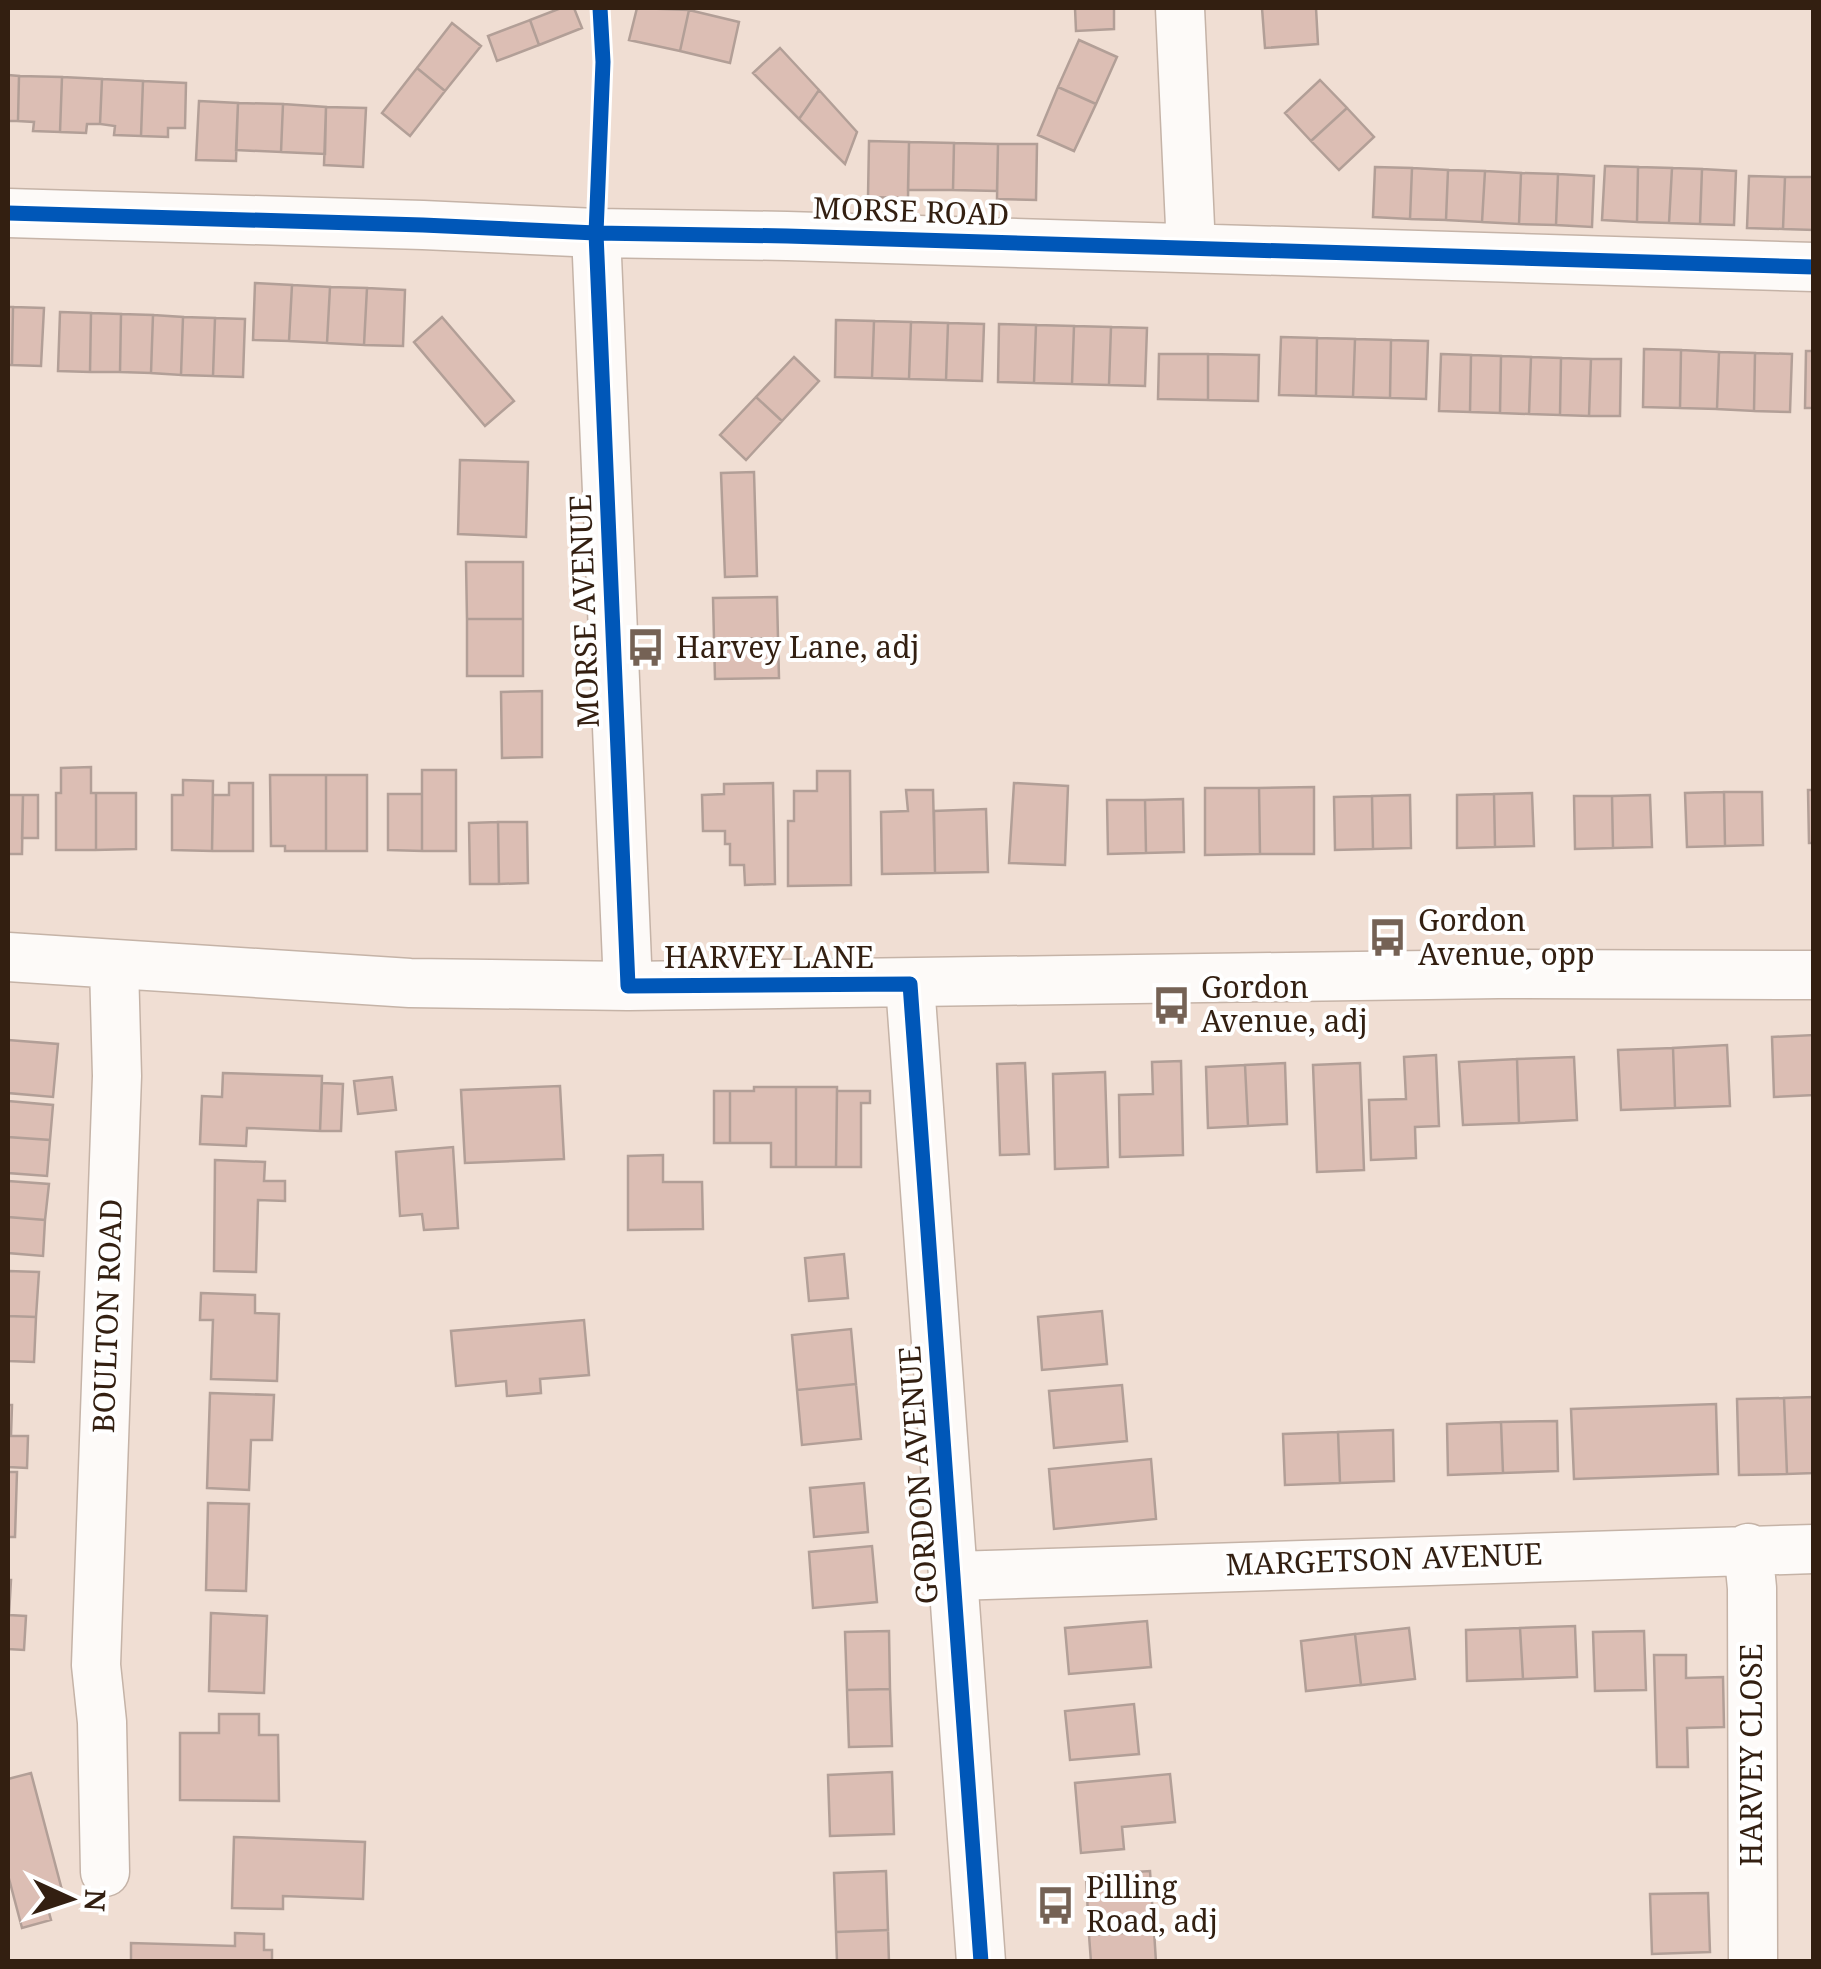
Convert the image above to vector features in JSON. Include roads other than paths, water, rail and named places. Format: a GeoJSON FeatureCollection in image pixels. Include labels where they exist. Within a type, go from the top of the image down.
{"type":"FeatureCollection","features":[{"type":"Feature","properties":{"kind":"street"},"geometry":{"type":"LineString","coordinates":[[1180,8],[1191,248]]}},
{"type":"Feature","properties":{"kind":"street","name":"MORSE ROAD"},"geometry":{"type":"LineString","coordinates":[[8,213],[596,234],[1814,267]]}},
{"type":"Feature","properties":{"kind":"street","name":"MORSE AVENUE"},"geometry":{"type":"LineString","coordinates":[[596,234],[628,986]]}},
{"type":"Feature","properties":{"kind":"street","name":"HARVEY LANE"},"geometry":{"type":"LineString","coordinates":[[8,957],[410,983],[628,986],[1498,974],[1814,975]]}},
{"type":"Feature","properties":{"kind":"street","name":"BOULTON ROAD"},"geometry":{"type":"LineString","coordinates":[[104,1872],[102,1722],[96,1666],[116,1076],[114,966]]}},
{"type":"Feature","properties":{"kind":"street","name":"GORDON AVENUE"},"geometry":{"type":"LineString","coordinates":[[910,984],[981,1962]]}},
{"type":"Feature","properties":{"kind":"street","name":"MARGETSON AVENUE"},"geometry":{"type":"LineString","coordinates":[[954,1576],[1748,1548],[1814,1549]]}},
{"type":"Feature","properties":{"kind":"street","name":"HARVEY CLOSE"},"geometry":{"type":"LineString","coordinates":[[1748,1548],[1752,1588],[1752,1962]]}},
{"type":"Feature","properties":{"kind":"place","name":"Harvey Lane, adj"},"geometry":{"type":"Point","coordinates":[646,648]}},
{"type":"Feature","properties":{"kind":"place","name":"Gordon Avenue, opp"},"geometry":{"type":"Point","coordinates":[1388,938]}},
{"type":"Feature","properties":{"kind":"place","name":"Gordon Avenue, adj"},"geometry":{"type":"Point","coordinates":[1171,1005]}},
{"type":"Feature","properties":{"kind":"place","name":"Pilling Road, adj"},"geometry":{"type":"Point","coordinates":[1056,1905]}}]}
